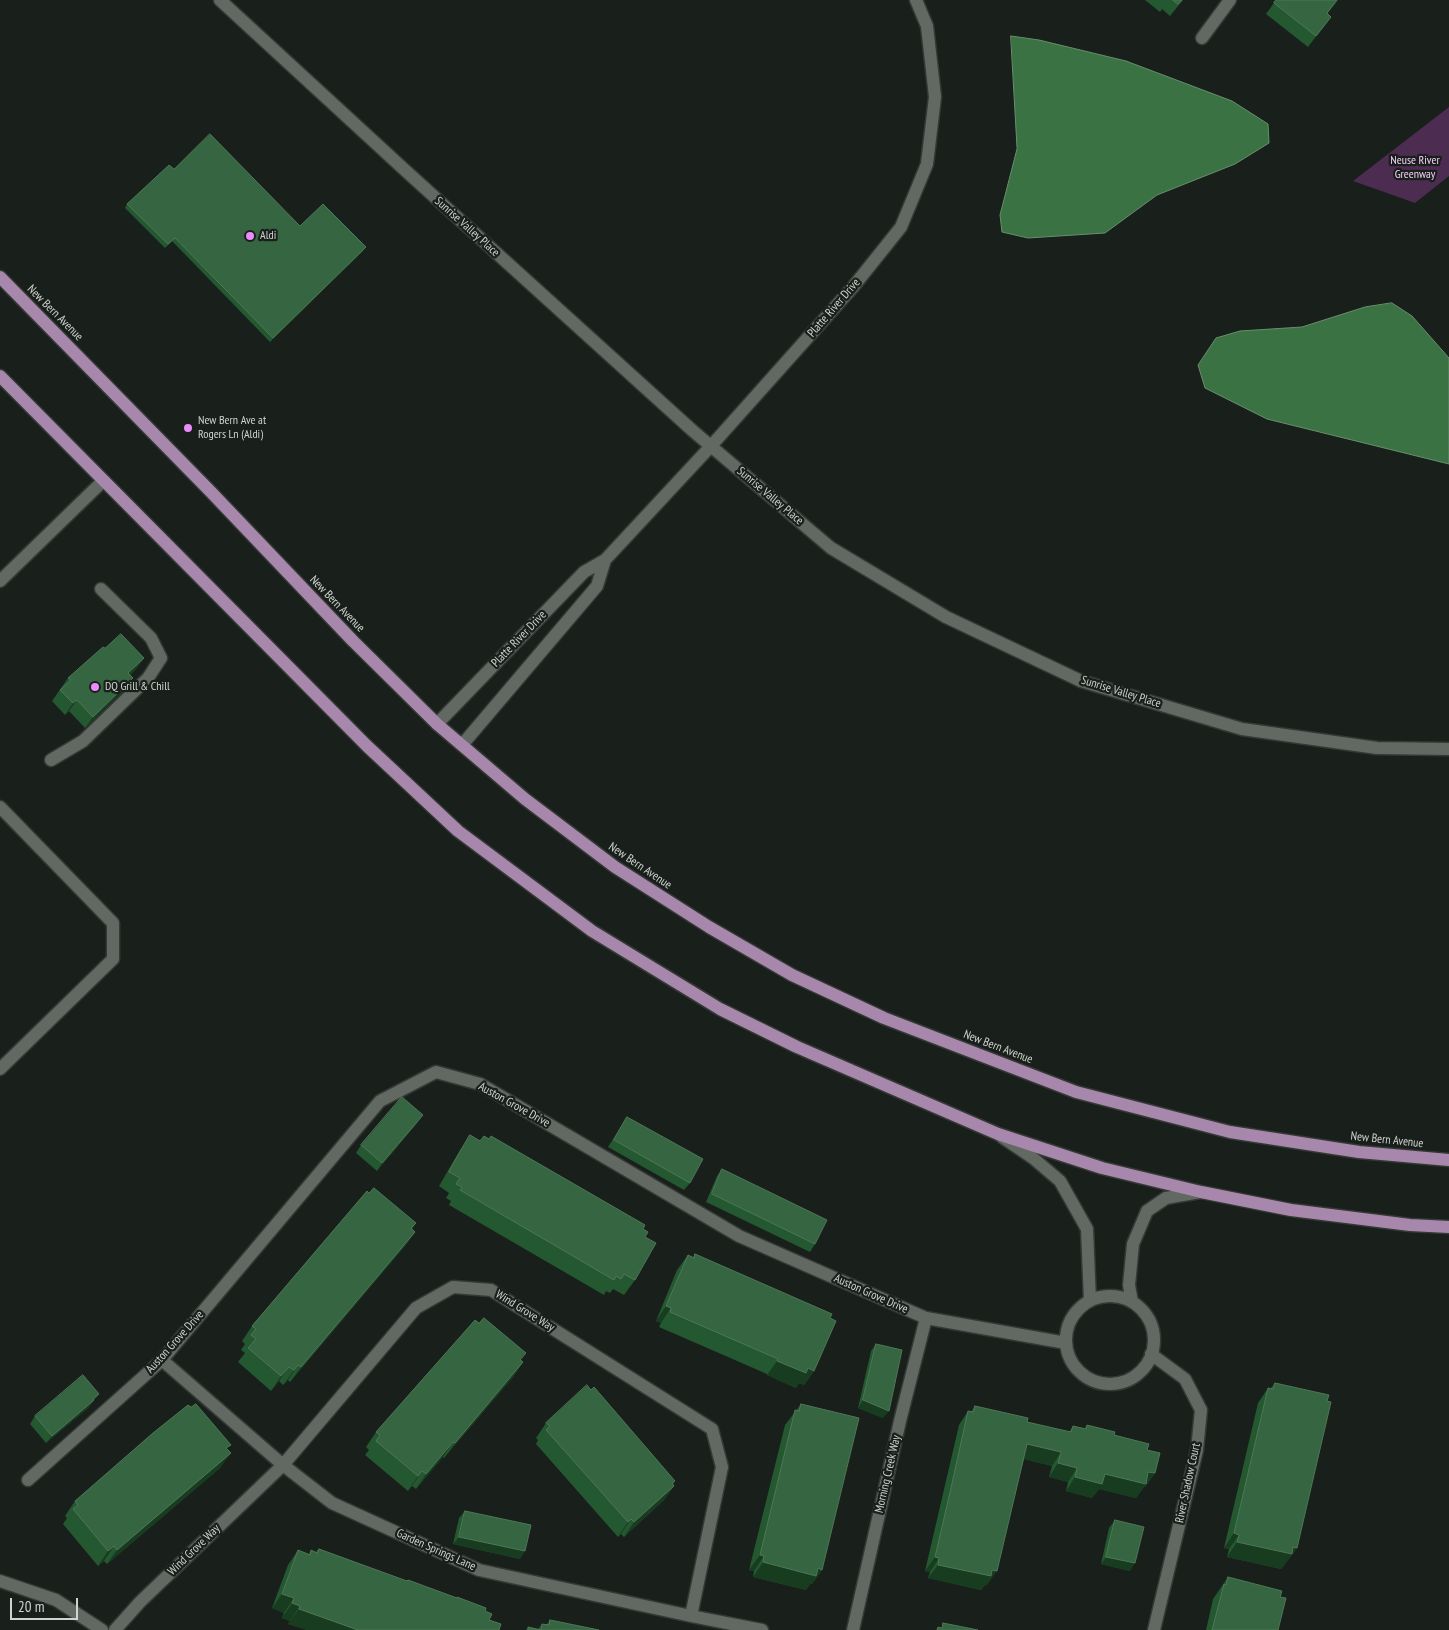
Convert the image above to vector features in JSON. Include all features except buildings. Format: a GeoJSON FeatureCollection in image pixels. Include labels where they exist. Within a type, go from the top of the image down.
{"type":"FeatureCollection","features":[{"type":"Feature","properties":{"kind":"main road","name":"New Bern Avenue"},"geometry":{"type":"LineString","coordinates":[[0,277],[210,490],[353,641],[438,724],[525,799],[615,867],[709,927],[792,975],[884,1018],[1076,1092],[1230,1132],[1359,1152],[1449,1160]]}},
{"type":"Feature","properties":{"kind":"main road"},"geometry":{"type":"LineString","coordinates":[[0,376],[367,746],[458,831],[592,931],[720,1008],[797,1047],[998,1134],[1102,1168],[1201,1192],[1291,1210],[1410,1225],[1449,1227]]}},
{"type":"Feature","properties":{"kind":"street","name":"Sunrise Valley Place"},"geometry":{"type":"LineString","coordinates":[[220,0],[414,179],[711,446],[832,548],[946,617],[1081,681],[1242,729],[1377,748],[1449,749]]}},
{"type":"Feature","properties":{"kind":"street","name":"Platte River Drive"},"geometry":{"type":"LineString","coordinates":[[438,724],[584,572],[605,560],[711,446],[854,286],[901,227],[926,164],[935,97],[927,26],[916,0]]}},
{"type":"Feature","properties":{"kind":"street"},"geometry":{"type":"LineString","coordinates":[[1202,38],[1230,0]]}},
{"type":"Feature","properties":{"kind":"street"},"geometry":{"type":"LineString","coordinates":[[0,581],[103,481]]}},
{"type":"Feature","properties":{"kind":"street","name":"Platte River Drive"},"geometry":{"type":"LineString","coordinates":[[462,745],[597,586],[605,560]]}},
{"type":"Feature","properties":{"kind":"street"},"geometry":{"type":"LineString","coordinates":[[51,760],[83,741],[148,678],[161,658],[151,638],[101,589]]}},
{"type":"Feature","properties":{"kind":"street"},"geometry":{"type":"LineString","coordinates":[[0,807],[113,923],[113,959],[0,1069]]}},
{"type":"Feature","properties":{"kind":"street","name":"Auston Grove Drive"},"geometry":{"type":"LineString","coordinates":[[28,1480],[162,1360],[380,1101],[436,1072],[480,1084],[739,1236],[926,1318],[1066,1343]]}},
{"type":"Feature","properties":{"kind":"street"},"geometry":{"type":"LineString","coordinates":[[998,1134],[1033,1158],[1060,1181],[1087,1229],[1090,1301]]}},
{"type":"Feature","properties":{"kind":"street"},"geometry":{"type":"LineString","coordinates":[[1132,1302],[1129,1285],[1133,1244],[1147,1211],[1166,1198],[1201,1192]]}},
{"type":"Feature","properties":{"kind":"street","name":"Wind Grove Way"},"geometry":{"type":"LineString","coordinates":[[115,1630],[140,1602],[284,1466],[416,1308],[454,1287],[491,1290],[712,1429],[722,1467],[691,1616]]}},
{"type":"Feature","properties":{"kind":"street"},"geometry":{"type":"LineString","coordinates":[[1109,1296],[1124,1298],[1132,1302],[1147,1316],[1153,1329],[1154,1344],[1142,1370],[1130,1379],[1116,1383],[1101,1383],[1088,1378],[1077,1369],[1069,1357],[1066,1343],[1067,1329],[1073,1316],[1083,1305],[1090,1301],[1109,1296]]}},
{"type":"Feature","properties":{"kind":"street","name":"Morning Creek Way"},"geometry":{"type":"LineString","coordinates":[[853,1630],[898,1430],[926,1318]]}},
{"type":"Feature","properties":{"kind":"street","name":"River Shadow Court"},"geometry":{"type":"LineString","coordinates":[[1151,1354],[1185,1379],[1201,1410],[1197,1450],[1154,1630]]}},
{"type":"Feature","properties":{"kind":"street","name":"Garden Springs Lane"},"geometry":{"type":"LineString","coordinates":[[162,1360],[284,1466],[332,1503],[479,1570],[762,1630]]}},
{"type":"Feature","properties":{"kind":"street"},"geometry":{"type":"LineString","coordinates":[[0,1582],[56,1600],[102,1630]]}},
{"type":"Feature","properties":{"kind":"green space","name":"Neuse River Greenway"},"geometry":{"type":"Polygon","coordinates":[[[1449,107],[1449,176],[1415,203],[1353,181],[1449,107]]]}},
{"type":"Feature","properties":{"kind":"shaded area"},"geometry":{"type":"Polygon","coordinates":[[[1011,36],[1039,40],[1126,61],[1232,101],[1268,124],[1269,143],[1235,164],[1157,195],[1105,233],[1028,238],[1002,232],[1000,215],[1017,149],[1011,36]]]}},
{"type":"Feature","properties":{"kind":"shaded area"},"geometry":{"type":"Polygon","coordinates":[[[1392,303],[1412,316],[1449,358],[1449,464],[1267,419],[1205,388],[1198,365],[1216,338],[1240,331],[1302,327],[1365,307],[1392,303]]]}},
{"type":"Feature","properties":{"kind":"place","name":"Aldi"},"geometry":{"type":"Point","coordinates":[250,236]}},
{"type":"Feature","properties":{"kind":"place","name":"New Bern Ave at Rogers Ln (Aldi)"},"geometry":{"type":"Point","coordinates":[188,428]}},
{"type":"Feature","properties":{"kind":"place","name":"DQ Grill & Chill"},"geometry":{"type":"Point","coordinates":[95,687]}}]}
